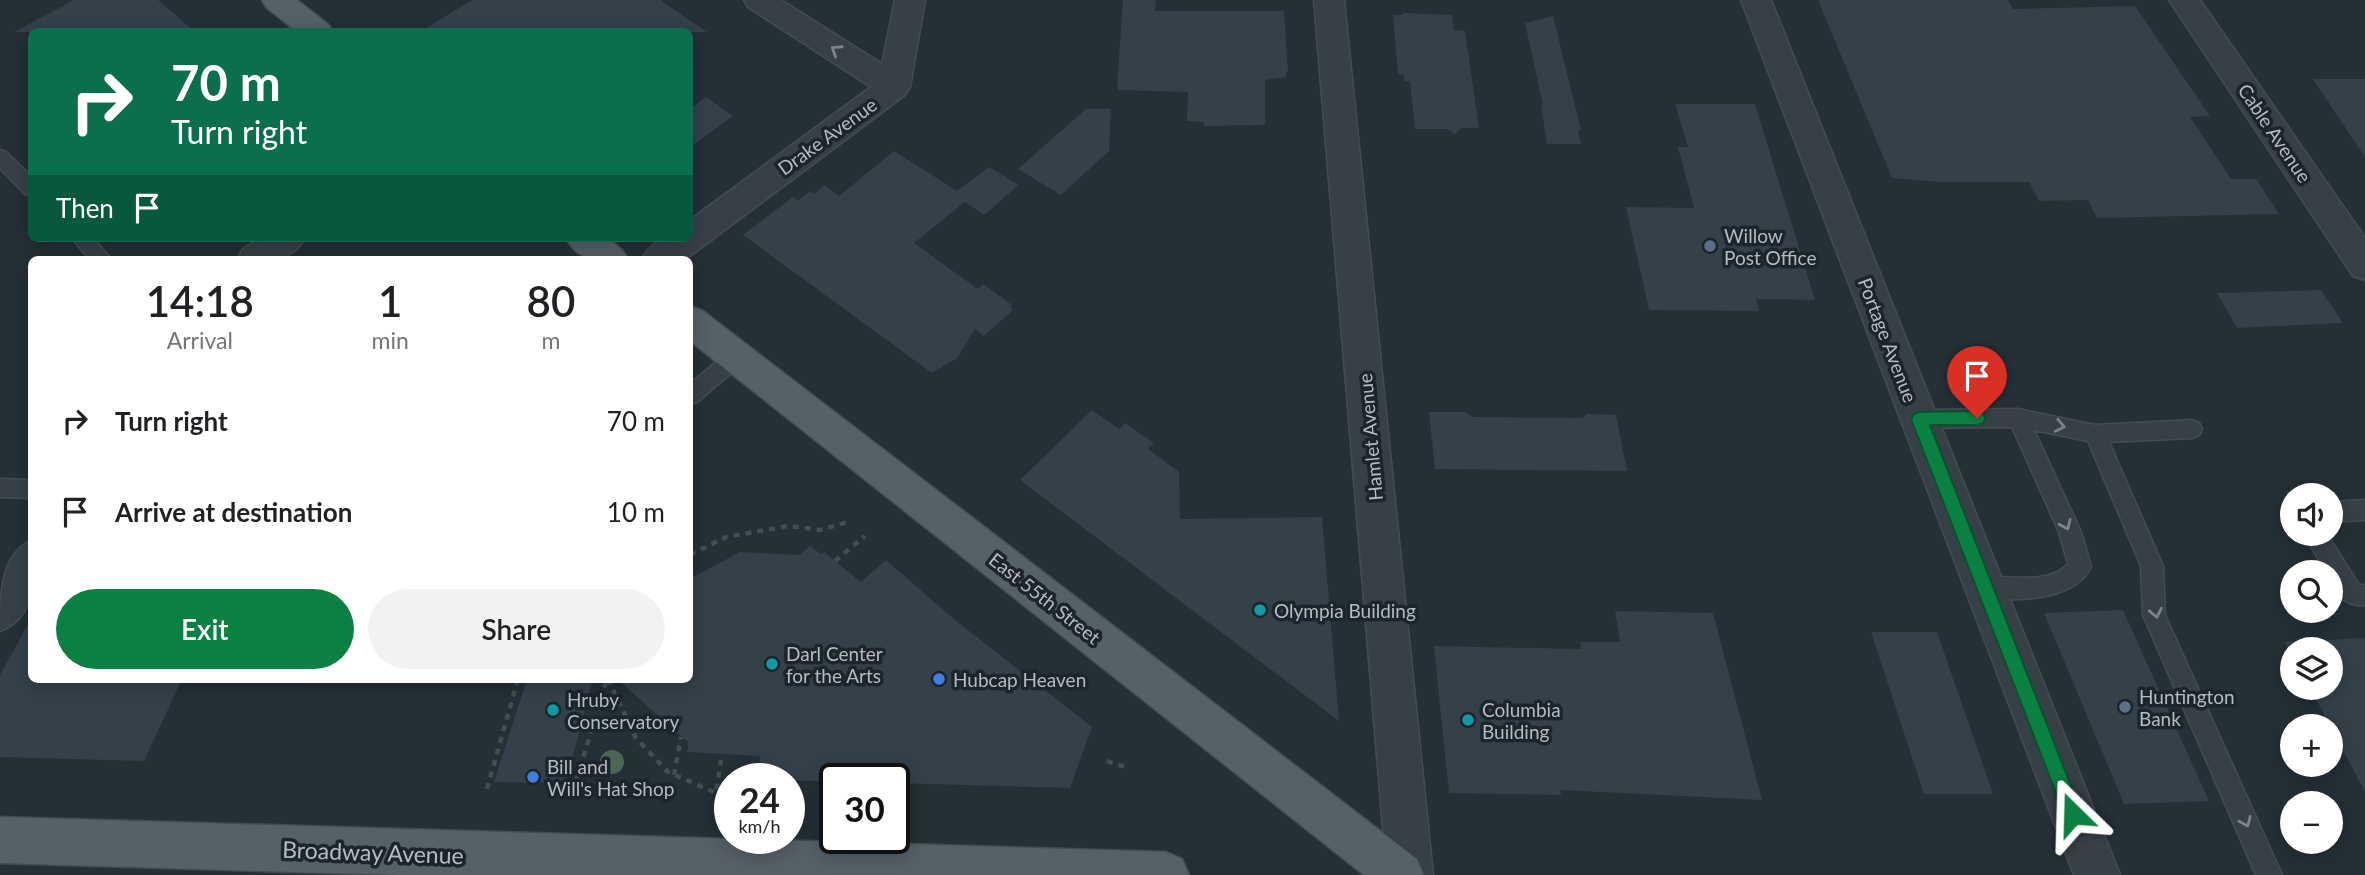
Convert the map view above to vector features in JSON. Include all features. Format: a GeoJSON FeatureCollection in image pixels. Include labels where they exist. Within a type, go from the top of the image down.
{"type":"FeatureCollection","features":[{"type":"Feature","properties":{"kind":"main road"},"geometry":{"type":"LineString","coordinates":[[277,0],[313,28]]}},
{"type":"Feature","properties":{"kind":"main road"},"geometry":{"type":"LineString","coordinates":[[588,242],[606,256]]}},
{"type":"Feature","properties":{"kind":"main road","name":"East 55th Street"},"geometry":{"type":"LineString","coordinates":[[693,323],[1401,875]]}},
{"type":"Feature","properties":{"kind":"main road","name":"Broadway Avenue"},"geometry":{"type":"LineString","coordinates":[[0,840],[215,862],[1166,875]]}},
{"type":"Feature","properties":{"kind":"street"},"geometry":{"type":"LineString","coordinates":[[759,0],[894,87]]}},
{"type":"Feature","properties":{"kind":"street","name":"Drake Avenue"},"geometry":{"type":"LineString","coordinates":[[693,235],[894,87],[910,0]]}},
{"type":"Feature","properties":{"kind":"street","name":"Hamlet Avenue"},"geometry":{"type":"LineString","coordinates":[[1329,0],[1410,875]]}},
{"type":"Feature","properties":{"kind":"street","name":"Portage Avenue"},"geometry":{"type":"LineString","coordinates":[[1756,0],[2097,875]]}},
{"type":"Feature","properties":{"kind":"street","name":"Cable Avenue"},"geometry":{"type":"LineString","coordinates":[[2184,0],[2365,266]]}},
{"type":"Feature","properties":{"kind":"street"},"geometry":{"type":"LineString","coordinates":[[260,256],[282,242]]}},
{"type":"Feature","properties":{"kind":"street","name":"Drake Avenue"},"geometry":{"type":"LineString","coordinates":[[664,256],[683,242]]}},
{"type":"Feature","properties":{"kind":"street"},"geometry":{"type":"LineString","coordinates":[[0,612],[28,565]]}},
{"type":"Feature","properties":{"kind":"lane"},"geometry":{"type":"LineString","coordinates":[[3,168],[28,185]]}},
{"type":"Feature","properties":{"kind":"lane"},"geometry":{"type":"LineString","coordinates":[[84,242],[98,256]]}},
{"type":"Feature","properties":{"kind":"lane"},"geometry":{"type":"LineString","coordinates":[[693,393],[736,357]]}},
{"type":"Feature","properties":{"kind":"lane"},"geometry":{"type":"LineString","coordinates":[[1919,419],[2018,418],[2095,434],[2192,429]]}},
{"type":"Feature","properties":{"kind":"lane"},"geometry":{"type":"LineString","coordinates":[[1984,586],[2053,585],[2073,579],[2080,567],[2070,532],[2018,418]]}},
{"type":"Feature","properties":{"kind":"lane"},"geometry":{"type":"LineString","coordinates":[[2095,434],[2152,566],[2154,615],[2269,875]]}},
{"type":"Feature","properties":{"kind":"lane"},"geometry":{"type":"LineString","coordinates":[[0,488],[28,489]]}},
{"type":"Feature","properties":{"kind":"lane"},"geometry":{"type":"LineString","coordinates":[[2343,511],[2365,510]]}},
{"type":"Feature","properties":{"kind":"lane"},"geometry":{"type":"LineString","coordinates":[[2322,546],[2353,596],[2365,595]]}},
{"type":"Feature","properties":{"kind":"path"},"geometry":{"type":"LineString","coordinates":[[693,554],[726,537],[788,526],[820,530],[848,522]]}},
{"type":"Feature","properties":{"kind":"path"},"geometry":{"type":"LineString","coordinates":[[835,561],[865,536]]}},
{"type":"Feature","properties":{"kind":"path"},"geometry":{"type":"LineString","coordinates":[[487,789],[518,683]]}},
{"type":"Feature","properties":{"kind":"path"},"geometry":{"type":"LineString","coordinates":[[573,791],[607,683]]}},
{"type":"Feature","properties":{"kind":"path"},"geometry":{"type":"LineString","coordinates":[[610,683],[636,738],[674,775],[716,793],[722,754]]}},
{"type":"Feature","properties":{"kind":"path"},"geometry":{"type":"LineString","coordinates":[[674,775],[681,737]]}},
{"type":"Feature","properties":{"kind":"path"},"geometry":{"type":"LineString","coordinates":[[1107,761],[1128,768]]}},
{"type":"Feature","properties":{"kind":"building"},"geometry":{"type":"Polygon","coordinates":[[[74,0],[158,0],[190,28],[28,28],[28,32],[14,32],[74,0]]]}},
{"type":"Feature","properties":{"kind":"building"},"geometry":{"type":"Polygon","coordinates":[[[472,0],[660,0],[707,32],[693,32],[693,28],[426,28],[472,0]]]}},
{"type":"Feature","properties":{"kind":"building"},"geometry":{"type":"Polygon","coordinates":[[[1123,0],[1156,0],[1155,11],[1284,11],[1288,72],[1286,77],[1265,80],[1265,125],[1204,126],[1204,122],[1187,121],[1188,92],[1117,90],[1123,0]]]}},
{"type":"Feature","properties":{"kind":"building"},"geometry":{"type":"Polygon","coordinates":[[[1818,0],[2008,0],[2013,9],[2135,6],[2210,116],[2190,117],[2231,179],[2256,179],[2279,214],[2097,218],[2088,200],[2039,201],[2029,182],[1939,182],[1892,178],[1818,0]]]}},
{"type":"Feature","properties":{"kind":"building"},"geometry":{"type":"Polygon","coordinates":[[[1393,15],[1452,15],[1454,30],[1465,31],[1479,128],[1461,128],[1455,134],[1447,129],[1415,129],[1410,81],[1404,81],[1404,75],[1398,74],[1393,15]]]}},
{"type":"Feature","properties":{"kind":"building"},"geometry":{"type":"Polygon","coordinates":[[[1553,16],[1581,130],[1578,130],[1581,144],[1547,144],[1543,105],[1525,23],[1553,16]]]}},
{"type":"Feature","properties":{"kind":"building"},"geometry":{"type":"Polygon","coordinates":[[[2313,79],[2365,79],[2365,157],[2313,79]]]}},
{"type":"Feature","properties":{"kind":"building"},"geometry":{"type":"Polygon","coordinates":[[[706,97],[733,116],[693,145],[693,107],[706,97]]]}},
{"type":"Feature","properties":{"kind":"building"},"geometry":{"type":"Polygon","coordinates":[[[1675,104],[1755,104],[1815,300],[1756,299],[1759,311],[1649,310],[1626,207],[1694,208],[1678,147],[1688,147],[1675,104]]]}},
{"type":"Feature","properties":{"kind":"building"},"geometry":{"type":"Polygon","coordinates":[[[1086,109],[1111,109],[1109,151],[1061,195],[1018,169],[1086,109]]]}},
{"type":"Feature","properties":{"kind":"building"},"geometry":{"type":"Polygon","coordinates":[[[894,151],[957,191],[989,167],[1019,185],[984,215],[965,202],[914,243],[978,289],[983,284],[1012,305],[1010,307],[1013,310],[984,336],[975,329],[957,358],[932,373],[743,235],[793,197],[798,201],[810,191],[814,194],[825,185],[839,196],[894,151]]]}},
{"type":"Feature","properties":{"kind":"building"},"geometry":{"type":"Polygon","coordinates":[[[2321,290],[2343,323],[2237,328],[2217,293],[2321,290]]]}},
{"type":"Feature","properties":{"kind":"building","name":"Olympia Building"},"geometry":{"type":"Polygon","coordinates":[[[1092,410],[1119,429],[1125,423],[1154,443],[1148,449],[1179,472],[1180,519],[1322,517],[1339,721],[1020,480],[1092,410]]]}},
{"type":"Feature","properties":{"kind":"building"},"geometry":{"type":"Polygon","coordinates":[[[1429,412],[1466,412],[1472,417],[1582,418],[1587,414],[1616,415],[1627,471],[1435,469],[1429,412]]]}},
{"type":"Feature","properties":{"kind":"building"},"geometry":{"type":"Polygon","coordinates":[[[810,546],[821,554],[824,552],[861,582],[886,560],[955,620],[1092,727],[1070,788],[910,783],[910,763],[819,763],[819,781],[805,781],[805,763],[760,763],[760,756],[687,752],[689,743],[622,683],[693,683],[693,577],[740,552],[800,555],[810,546]]]}},
{"type":"Feature","properties":{"kind":"building","name":"Huntington Bank"},"geometry":{"type":"Polygon","coordinates":[[[2123,610],[2209,801],[2124,804],[2044,613],[2123,610]]]}},
{"type":"Feature","properties":{"kind":"building"},"geometry":{"type":"Polygon","coordinates":[[[1615,611],[1713,613],[1762,800],[1560,790],[1561,795],[1449,793],[1434,646],[1581,649],[1580,642],[1620,642],[1615,611]]]}},
{"type":"Feature","properties":{"kind":"building"},"geometry":{"type":"Polygon","coordinates":[[[28,624],[28,683],[180,683],[144,761],[0,757],[0,675],[28,624]]]}},
{"type":"Feature","properties":{"kind":"building"},"geometry":{"type":"Polygon","coordinates":[[[1871,632],[1937,632],[1993,794],[1924,794],[1871,632]]]}},
{"type":"Feature","properties":{"kind":"building"},"geometry":{"type":"Polygon","coordinates":[[[2365,638],[2365,792],[2343,750],[2343,714],[2324,714],[2316,700],[2343,700],[2343,639],[2365,638]]]}},
{"type":"Feature","properties":{"kind":"building","name":"Hruby Conservatory"},"geometry":{"type":"Polygon","coordinates":[[[526,683],[592,683],[566,783],[494,782],[526,683]]]}},
{"type":"Feature","properties":{"kind":"place","name":"Willow Post Office"},"geometry":{"type":"Point","coordinates":[1710,246]}},
{"type":"Feature","properties":{"kind":"place","name":"Olympia Building"},"geometry":{"type":"Point","coordinates":[1260,610]}},
{"type":"Feature","properties":{"kind":"place","name":"Darl Center for the Arts"},"geometry":{"type":"Point","coordinates":[772,664]}},
{"type":"Feature","properties":{"kind":"place","name":"Hubcap Heaven"},"geometry":{"type":"Point","coordinates":[939,679]}},
{"type":"Feature","properties":{"kind":"place","name":"Huntington Bank"},"geometry":{"type":"Point","coordinates":[2125,707]}},
{"type":"Feature","properties":{"kind":"place","name":"Hruby Conservatory"},"geometry":{"type":"Point","coordinates":[553,710]}},
{"type":"Feature","properties":{"kind":"place","name":"Columbia Building"},"geometry":{"type":"Point","coordinates":[1468,720]}},
{"type":"Feature","properties":{"kind":"place","name":"Bill and Will's Hat Shop"},"geometry":{"type":"Point","coordinates":[533,777]}},
{"type":"Feature","properties":{"kind":"route"},"geometry":{"type":"LineString","coordinates":[[1977,418],[1919,419],[2073,814]]}}]}
